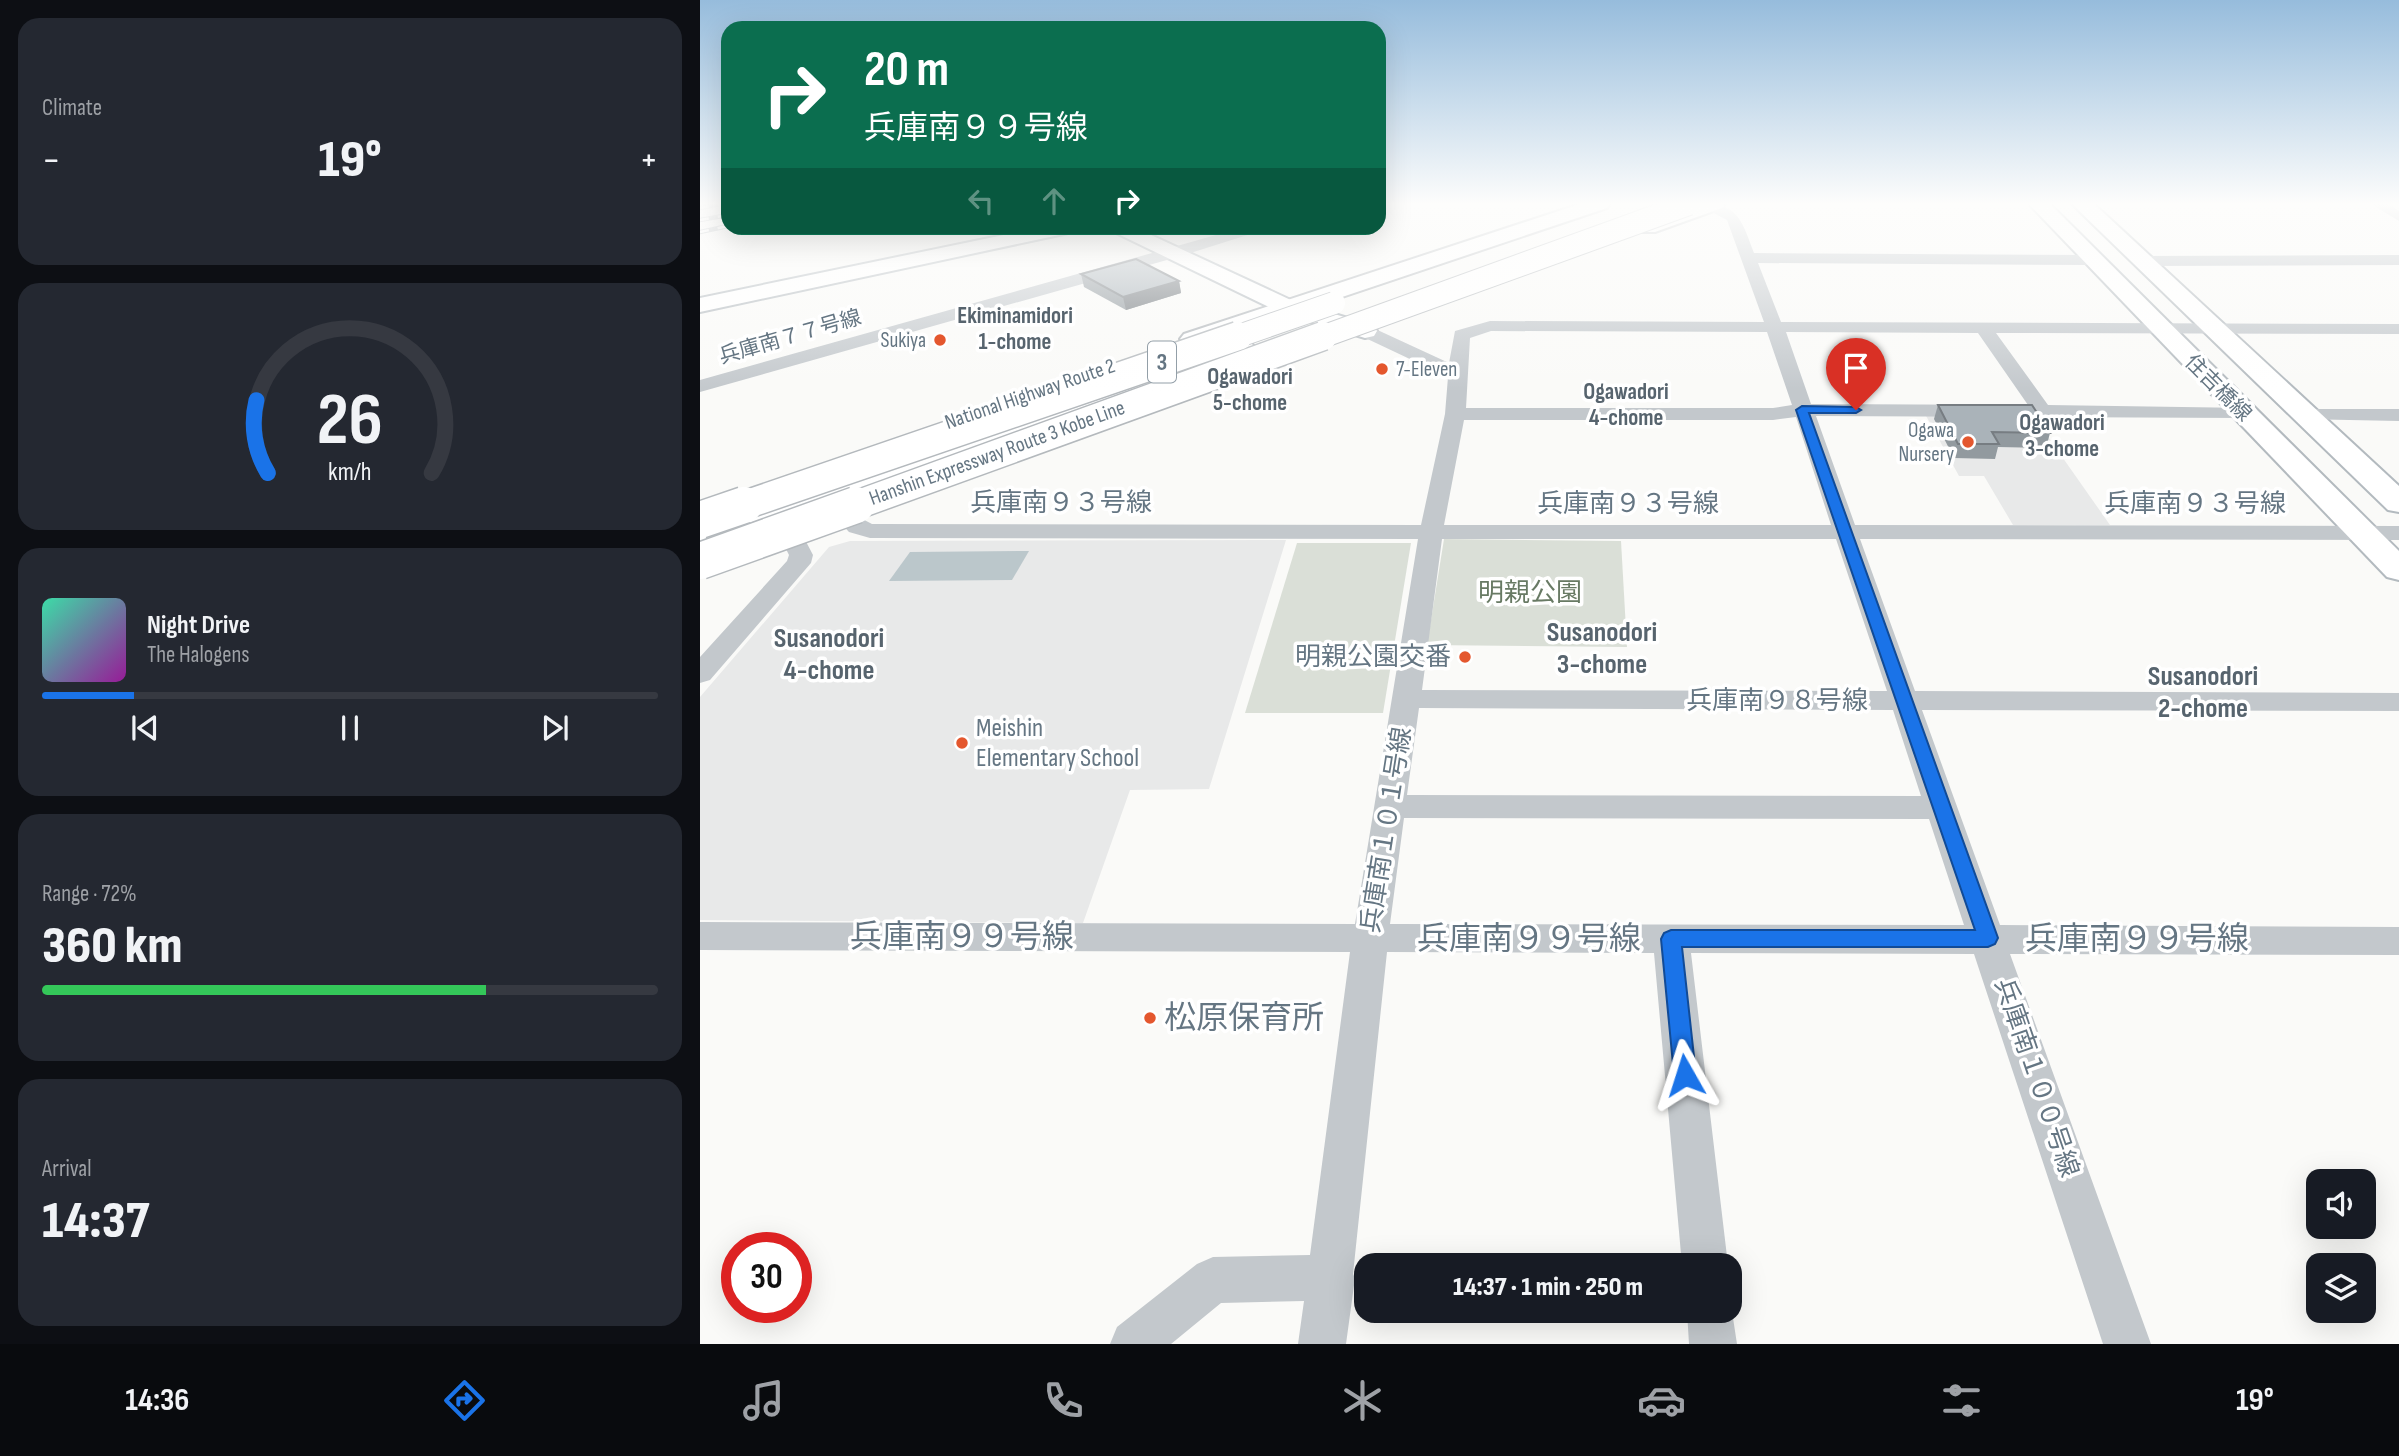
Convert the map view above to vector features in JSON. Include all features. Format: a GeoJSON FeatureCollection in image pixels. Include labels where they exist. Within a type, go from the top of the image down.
{"type":"FeatureCollection","features":[{"type":"Feature","properties":{"kind":"main road"},"geometry":{"type":"LineString","coordinates":[[700,305],[881,267]]}},
{"type":"Feature","properties":{"kind":"main road"},"geometry":{"type":"LineString","coordinates":[[1203,267],[1287,307],[1365,331]]}},
{"type":"Feature","properties":{"kind":"main road","name":"National Highway Route 2"},"geometry":{"type":"LineString","coordinates":[[700,506],[1287,307],[1415,267]]}},
{"type":"Feature","properties":{"kind":"main road","name":"Hanshin Expressway Route 3 Kobe Line"},"geometry":{"type":"LineString","coordinates":[[700,520],[1431,267]]}},
{"type":"Feature","properties":{"kind":"main road","name":"3"},"geometry":{"type":"LineString","coordinates":[[1365,331],[1360,319],[1361,312],[1368,304],[1458,267]]}},
{"type":"Feature","properties":{"kind":"main road","name":"Hanshin Expressway Route 3 Kobe Line"},"geometry":{"type":"LineString","coordinates":[[700,561],[1531,267]]}},
{"type":"Feature","properties":{"kind":"main road"},"geometry":{"type":"LineString","coordinates":[[700,572],[793,539],[853,523],[1538,267]]}},
{"type":"Feature","properties":{"kind":"main road","name":"住吉橋線"},"geometry":{"type":"LineString","coordinates":[[2099,267],[2399,570]]}},
{"type":"Feature","properties":{"kind":"main road","name":"住吉橋線"},"geometry":{"type":"LineString","coordinates":[[2147,267],[2399,503]]}},
{"type":"Feature","properties":{"kind":"main road","name":"3"},"geometry":{"type":"LineString","coordinates":[[700,538],[1275,337],[1287,331],[1293,324],[1293,315],[1287,307]]}},
{"type":"Feature","properties":{"kind":"street","name":"兵庫南７７号線"},"geometry":{"type":"LineString","coordinates":[[700,386],[1126,267]]}},
{"type":"Feature","properties":{"kind":"street","name":"兵庫南１００号線"},"geometry":{"type":"LineString","coordinates":[[1752,267],[1943,808],[2127,1344]]}},
{"type":"Feature","properties":{"kind":"street","name":"兵庫南１０１号線"},"geometry":{"type":"LineString","coordinates":[[1322,1344],[1332,1278],[1370,939],[1431,532],[1455,414],[1461,335],[1490,326],[1775,328]]}},
{"type":"Feature","properties":{"kind":"street"},"geometry":{"type":"LineString","coordinates":[[1775,328],[2399,329]]}},
{"type":"Feature","properties":{"kind":"street"},"geometry":{"type":"LineString","coordinates":[[1983,328],[2043,411]]}},
{"type":"Feature","properties":{"kind":"street"},"geometry":{"type":"LineString","coordinates":[[1365,331],[1458,374]]}},
{"type":"Feature","properties":{"kind":"street"},"geometry":{"type":"LineString","coordinates":[[1455,414],[1773,414],[1802,410],[2242,412]]}},
{"type":"Feature","properties":{"kind":"street"},"geometry":{"type":"LineString","coordinates":[[2306,415],[2399,415]]}},
{"type":"Feature","properties":{"kind":"street","name":"兵庫南９３号線"},"geometry":{"type":"LineString","coordinates":[[853,523],[870,531],[2399,533]]}},
{"type":"Feature","properties":{"kind":"street"},"geometry":{"type":"LineString","coordinates":[[700,674],[799,563],[801,555],[793,539]]}},
{"type":"Feature","properties":{"kind":"street","name":"兵庫南９８号線"},"geometry":{"type":"LineString","coordinates":[[1406,699],[2399,702]]}},
{"type":"Feature","properties":{"kind":"street"},"geometry":{"type":"LineString","coordinates":[[1390,806],[1943,808]]}},
{"type":"Feature","properties":{"kind":"street","name":"兵庫南９９号線"},"geometry":{"type":"LineString","coordinates":[[700,936],[2399,941]]}},
{"type":"Feature","properties":{"kind":"street"},"geometry":{"type":"LineString","coordinates":[[1671,939],[1704,1253]]}},
{"type":"Feature","properties":{"kind":"street"},"geometry":{"type":"LineString","coordinates":[[1134,1344],[1213,1280],[1332,1278]]}},
{"type":"Feature","properties":{"kind":"street"},"geometry":{"type":"LineString","coordinates":[[1711,1323],[1713,1344]]}},
{"type":"Feature","properties":{"kind":"shaded area"},"geometry":{"type":"Polygon","coordinates":[[[1925,414],[2032,414],[2110,525],[2013,525],[1984,476],[1959,476],[1925,414]]]}},
{"type":"Feature","properties":{"kind":"shaded area","name":"Meishin Elementary School"},"geometry":{"type":"Polygon","coordinates":[[[1286,540],[1209,789],[1130,790],[1083,923],[700,920],[700,697],[829,547],[850,541],[1286,540]]]}},
{"type":"Feature","properties":{"kind":"shaded area"},"geometry":{"type":"Polygon","coordinates":[[[1029,551],[1012,580],[889,581],[910,552],[1029,551]]]}},
{"type":"Feature","properties":{"kind":"green space","name":"明親公園"},"geometry":{"type":"Polygon","coordinates":[[[1444,539],[1621,541],[1627,647],[1427,645],[1444,539]]]}},
{"type":"Feature","properties":{"kind":"green space"},"geometry":{"type":"Polygon","coordinates":[[[1297,543],[1411,543],[1383,713],[1245,713],[1297,543]]]}},
{"type":"Feature","properties":{"kind":"building"},"geometry":{"type":"Polygon","coordinates":[[[1108,267],[1151,267],[1179,281],[1123,297],[1081,274],[1108,267]]]}},
{"type":"Feature","properties":{"kind":"building"},"geometry":{"type":"Polygon","coordinates":[[[1938,405],[2032,405],[2050,433],[1992,432],[1999,444],[1958,444],[1938,405]]]}},
{"type":"Feature","properties":{"kind":"place","name":"Sukiya"},"geometry":{"type":"Point","coordinates":[940,340]}},
{"type":"Feature","properties":{"kind":"place","name":"7-Eleven"},"geometry":{"type":"Point","coordinates":[1382,369]}},
{"type":"Feature","properties":{"kind":"place","name":"Ogawa Nursery"},"geometry":{"type":"Point","coordinates":[1968,442]}},
{"type":"Feature","properties":{"kind":"place","name":"明親公園交番"},"geometry":{"type":"Point","coordinates":[1465,657]}},
{"type":"Feature","properties":{"kind":"place","name":"Meishin Elementary School"},"geometry":{"type":"Point","coordinates":[962,743]}},
{"type":"Feature","properties":{"kind":"place","name":"松原保育所"},"geometry":{"type":"Point","coordinates":[1150,1018]}},
{"type":"Feature","properties":{"kind":"district","name":"Ekiminamidori 1-chome"},"geometry":{"type":"Point","coordinates":[1015,329]}},
{"type":"Feature","properties":{"kind":"district","name":"Ogawadori 5-chome"},"geometry":{"type":"Point","coordinates":[1250,390]}},
{"type":"Feature","properties":{"kind":"district","name":"Ogawadori 4-chome"},"geometry":{"type":"Point","coordinates":[1626,405]}},
{"type":"Feature","properties":{"kind":"district","name":"Ogawadori 3-chome"},"geometry":{"type":"Point","coordinates":[2062,436]}},
{"type":"Feature","properties":{"kind":"district","name":"Susanodori 3-chome"},"geometry":{"type":"Point","coordinates":[1602,648]}},
{"type":"Feature","properties":{"kind":"district","name":"Susanodori 4-chome"},"geometry":{"type":"Point","coordinates":[829,654]}},
{"type":"Feature","properties":{"kind":"district","name":"Susanodori 2-chome"},"geometry":{"type":"Point","coordinates":[2203,692]}},
{"type":"Feature","properties":{"kind":"route"},"geometry":{"type":"LineString","coordinates":[[1685,1075],[1671,939],[1988,938],[1802,410],[1856,410]]}}]}
